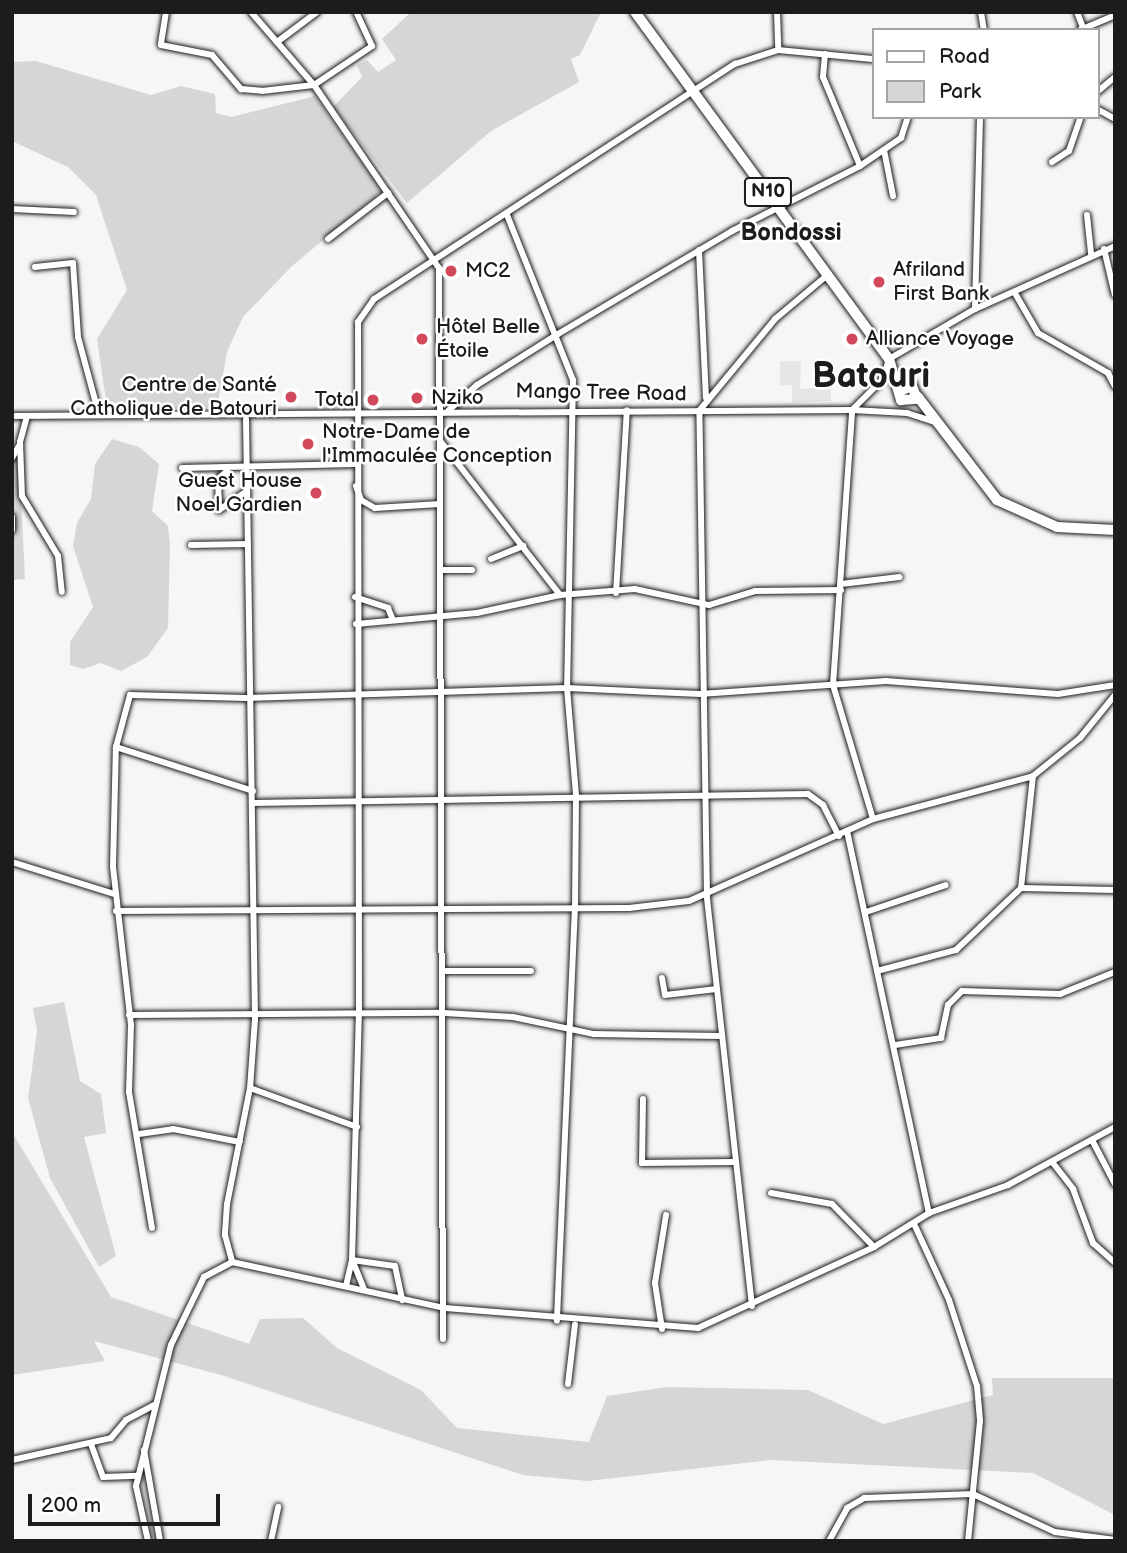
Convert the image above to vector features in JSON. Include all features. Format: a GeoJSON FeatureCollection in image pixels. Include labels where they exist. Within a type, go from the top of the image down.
{"type":"FeatureCollection","features":[{"type":"Feature","properties":{"kind":"highway","name":"N10"},"geometry":{"type":"LineString","coordinates":[[637,15],[778,205],[825,277],[890,364],[904,388]]}},
{"type":"Feature","properties":{"kind":"highway"},"geometry":{"type":"LineString","coordinates":[[904,388],[918,397],[985,489],[1012,509],[1077,532],[1115,530]]}},
{"type":"Feature","properties":{"kind":"highway"},"geometry":{"type":"LineString","coordinates":[[904,388],[908,404],[933,419]]}},
{"type":"Feature","properties":{"kind":"highway"},"geometry":{"type":"LineString","coordinates":[[908,404],[918,397]]}},
{"type":"Feature","properties":{"kind":"street"},"geometry":{"type":"LineString","coordinates":[[166,12],[161,45],[212,55],[241,89],[314,85],[374,45],[356,12]]}},
{"type":"Feature","properties":{"kind":"street"},"geometry":{"type":"LineString","coordinates":[[251,12],[314,85],[438,262],[440,617],[436,694],[443,802],[446,971],[443,1339]]}},
{"type":"Feature","properties":{"kind":"street"},"geometry":{"type":"LineString","coordinates":[[277,42],[317,12]]}},
{"type":"Feature","properties":{"kind":"street"},"geometry":{"type":"LineString","coordinates":[[778,12],[778,50]]}},
{"type":"Feature","properties":{"kind":"street"},"geometry":{"type":"LineString","coordinates":[[1084,28],[1115,15]]}},
{"type":"Feature","properties":{"kind":"street"},"geometry":{"type":"LineString","coordinates":[[346,1286],[352,1260],[359,1013],[360,800],[355,695],[355,464],[362,312],[691,89],[751,56],[778,50],[872,59]]}},
{"type":"Feature","properties":{"kind":"street"},"geometry":{"type":"LineString","coordinates":[[825,54],[823,77],[860,166]]}},
{"type":"Feature","properties":{"kind":"street"},"geometry":{"type":"LineString","coordinates":[[1099,90],[1115,77]]}},
{"type":"Feature","properties":{"kind":"street"},"geometry":{"type":"LineString","coordinates":[[1099,110],[1115,119]]}},
{"type":"Feature","properties":{"kind":"street"},"geometry":{"type":"LineString","coordinates":[[448,411],[465,393],[699,250],[778,205],[860,166],[901,138],[907,119]]}},
{"type":"Feature","properties":{"kind":"street"},"geometry":{"type":"LineString","coordinates":[[975,309],[980,119]]}},
{"type":"Feature","properties":{"kind":"street"},"geometry":{"type":"LineString","coordinates":[[1052,162],[1069,151],[1080,119]]}},
{"type":"Feature","properties":{"kind":"street"},"geometry":{"type":"LineString","coordinates":[[884,150],[893,196]]}},
{"type":"Feature","properties":{"kind":"street"},"geometry":{"type":"LineString","coordinates":[[327,239],[388,193]]}},
{"type":"Feature","properties":{"kind":"street"},"geometry":{"type":"LineString","coordinates":[[12,209],[74,212]]}},
{"type":"Feature","properties":{"kind":"street"},"geometry":{"type":"LineString","coordinates":[[507,215],[571,370],[574,408],[573,594],[567,688],[576,796],[575,906],[566,1027],[557,1321]]}},
{"type":"Feature","properties":{"kind":"street"},"geometry":{"type":"LineString","coordinates":[[1087,215],[1091,254]]}},
{"type":"Feature","properties":{"kind":"street"},"geometry":{"type":"LineString","coordinates":[[873,819],[833,685],[852,410],[883,379],[890,364],[975,309],[1016,295],[1091,254],[1115,246]]}},
{"type":"Feature","properties":{"kind":"street"},"geometry":{"type":"LineString","coordinates":[[1104,249],[1115,295]]}},
{"type":"Feature","properties":{"kind":"street"},"geometry":{"type":"LineString","coordinates":[[699,250],[706,398]]}},
{"type":"Feature","properties":{"kind":"street"},"geometry":{"type":"LineString","coordinates":[[35,267],[73,263],[78,337],[99,415]]}},
{"type":"Feature","properties":{"kind":"street"},"geometry":{"type":"LineString","coordinates":[[752,1306],[707,896],[700,694],[702,602],[699,411],[706,398],[775,319],[825,277]]}},
{"type":"Feature","properties":{"kind":"street"},"geometry":{"type":"LineString","coordinates":[[1016,295],[1038,333],[1108,373],[1115,386]]}},
{"type":"Feature","properties":{"kind":"street","name":"Mango Tree Road"},"geometry":{"type":"LineString","coordinates":[[12,416],[99,415],[246,419],[357,413],[574,408],[699,411],[852,410],[907,413],[933,419]]}},
{"type":"Feature","properties":{"kind":"street"},"geometry":{"type":"LineString","coordinates":[[616,593],[627,410]]}},
{"type":"Feature","properties":{"kind":"street"},"geometry":{"type":"LineString","coordinates":[[12,458],[20,442],[27,416]]}},
{"type":"Feature","properties":{"kind":"street"},"geometry":{"type":"LineString","coordinates":[[232,1262],[225,1236],[250,1088],[255,1019],[251,909],[253,790],[246,698],[249,471],[246,419]]}},
{"type":"Feature","properties":{"kind":"street"},"geometry":{"type":"LineString","coordinates":[[440,440],[560,595]]}},
{"type":"Feature","properties":{"kind":"street"},"geometry":{"type":"LineString","coordinates":[[20,442],[23,499],[58,556],[62,592]]}},
{"type":"Feature","properties":{"kind":"street"},"geometry":{"type":"LineString","coordinates":[[182,467],[249,471],[355,464]]}},
{"type":"Feature","properties":{"kind":"street"},"geometry":{"type":"LineString","coordinates":[[227,471],[218,479],[219,510],[247,491]]}},
{"type":"Feature","properties":{"kind":"street"},"geometry":{"type":"LineString","coordinates":[[355,483],[361,500],[375,508],[440,504]]}},
{"type":"Feature","properties":{"kind":"street"},"geometry":{"type":"LineString","coordinates":[[12,517],[12,530]]}},
{"type":"Feature","properties":{"kind":"street"},"geometry":{"type":"LineString","coordinates":[[191,545],[248,544]]}},
{"type":"Feature","properties":{"kind":"street"},"geometry":{"type":"LineString","coordinates":[[491,559],[524,546]]}},
{"type":"Feature","properties":{"kind":"street"},"geometry":{"type":"LineString","coordinates":[[440,570],[472,570]]}},
{"type":"Feature","properties":{"kind":"street"},"geometry":{"type":"LineString","coordinates":[[355,624],[392,618],[440,617],[560,595],[616,593],[635,589],[702,602],[726,602],[755,591],[841,587],[900,578]]}},
{"type":"Feature","properties":{"kind":"street"},"geometry":{"type":"LineString","coordinates":[[355,597],[388,608],[392,618]]}},
{"type":"Feature","properties":{"kind":"street"},"geometry":{"type":"LineString","coordinates":[[152,1228],[128,1072],[129,1015],[114,894],[116,747],[130,695],[246,698],[567,688],[700,694],[833,685],[941,683],[1058,694],[1115,685]]}},
{"type":"Feature","properties":{"kind":"street"},"geometry":{"type":"LineString","coordinates":[[116,911],[359,911],[444,906],[629,908],[707,896],[786,853],[839,836],[873,819],[1033,776],[1080,738],[1115,695]]}},
{"type":"Feature","properties":{"kind":"street"},"geometry":{"type":"LineString","coordinates":[[116,747],[253,790]]}},
{"type":"Feature","properties":{"kind":"street"},"geometry":{"type":"LineString","coordinates":[[877,971],[956,950],[1021,888],[1033,776]]}},
{"type":"Feature","properties":{"kind":"street"},"geometry":{"type":"LineString","coordinates":[[253,803],[360,800],[443,802],[576,796],[703,798],[815,795],[839,836]]}},
{"type":"Feature","properties":{"kind":"street"},"geometry":{"type":"LineString","coordinates":[[847,831],[929,1213]]}},
{"type":"Feature","properties":{"kind":"street"},"geometry":{"type":"LineString","coordinates":[[12,862],[114,894]]}},
{"type":"Feature","properties":{"kind":"street"},"geometry":{"type":"LineString","coordinates":[[866,912],[946,885]]}},
{"type":"Feature","properties":{"kind":"street"},"geometry":{"type":"LineString","coordinates":[[1021,888],[1115,890]]}},
{"type":"Feature","properties":{"kind":"street"},"geometry":{"type":"LineString","coordinates":[[446,971],[531,971]]}},
{"type":"Feature","properties":{"kind":"street"},"geometry":{"type":"LineString","coordinates":[[895,1045],[941,1038],[948,1005],[962,991],[1060,994],[1115,972]]}},
{"type":"Feature","properties":{"kind":"street"},"geometry":{"type":"LineString","coordinates":[[662,978],[665,995],[717,989]]}},
{"type":"Feature","properties":{"kind":"street"},"geometry":{"type":"LineString","coordinates":[[129,1015],[196,1012],[255,1019],[359,1013],[444,1013],[566,1027],[594,1034],[722,1036]]}},
{"type":"Feature","properties":{"kind":"street"},"geometry":{"type":"LineString","coordinates":[[250,1088],[357,1127]]}},
{"type":"Feature","properties":{"kind":"street"},"geometry":{"type":"LineString","coordinates":[[643,1099],[642,1163],[736,1162]]}},
{"type":"Feature","properties":{"kind":"street"},"geometry":{"type":"LineString","coordinates":[[919,1233],[929,1213],[1053,1163],[1115,1127]]}},
{"type":"Feature","properties":{"kind":"street"},"geometry":{"type":"LineString","coordinates":[[139,1134],[173,1129],[240,1142]]}},
{"type":"Feature","properties":{"kind":"street"},"geometry":{"type":"LineString","coordinates":[[1092,1140],[1115,1184]]}},
{"type":"Feature","properties":{"kind":"street"},"geometry":{"type":"LineString","coordinates":[[1053,1163],[1073,1189],[1093,1243],[1115,1263]]}},
{"type":"Feature","properties":{"kind":"street"},"geometry":{"type":"LineString","coordinates":[[771,1193],[832,1204],[874,1247]]}},
{"type":"Feature","properties":{"kind":"street"},"geometry":{"type":"LineString","coordinates":[[662,1329],[655,1283],[666,1215]]}},
{"type":"Feature","properties":{"kind":"street"},"geometry":{"type":"LineString","coordinates":[[148,1541],[138,1476],[143,1447],[154,1405],[196,1292],[219,1264],[232,1262],[445,1308],[575,1324],[662,1329],[707,1327],[874,1247],[924,1220]]}},
{"type":"Feature","properties":{"kind":"street"},"geometry":{"type":"LineString","coordinates":[[915,1226],[975,1379],[980,1421],[968,1541]]}},
{"type":"Feature","properties":{"kind":"street"},"geometry":{"type":"LineString","coordinates":[[352,1260],[364,1289]]}},
{"type":"Feature","properties":{"kind":"street"},"geometry":{"type":"LineString","coordinates":[[352,1260],[395,1266],[402,1300]]}},
{"type":"Feature","properties":{"kind":"street"},"geometry":{"type":"LineString","coordinates":[[568,1384],[575,1324]]}},
{"type":"Feature","properties":{"kind":"street"},"geometry":{"type":"LineString","coordinates":[[12,1460],[111,1438],[126,1420],[154,1405]]}},
{"type":"Feature","properties":{"kind":"street"},"geometry":{"type":"LineString","coordinates":[[91,1444],[103,1477],[138,1476]]}},
{"type":"Feature","properties":{"kind":"street"},"geometry":{"type":"LineString","coordinates":[[143,1447],[160,1541]]}},
{"type":"Feature","properties":{"kind":"street"},"geometry":{"type":"LineString","coordinates":[[829,1541],[847,1508],[864,1498],[973,1494],[1055,1532],[1115,1540]]}},
{"type":"Feature","properties":{"kind":"street"},"geometry":{"type":"LineString","coordinates":[[271,1541],[278,1507]]}},
{"type":"Feature","properties":{"kind":"shaded area"},"geometry":{"type":"Polygon","coordinates":[[[780,361],[801,361],[800,389],[831,387],[831,401],[792,403],[792,385],[780,385],[780,361]]]}},
{"type":"Feature","properties":{"kind":"green space"},"geometry":{"type":"Polygon","coordinates":[[[411,12],[601,12],[580,55],[571,59],[579,82],[491,131],[407,203],[333,107],[362,77],[357,65],[367,60],[378,72],[396,60],[382,39],[411,12]]]}},
{"type":"Feature","properties":{"kind":"green space"},"geometry":{"type":"Polygon","coordinates":[[[36,61],[151,95],[181,86],[215,94],[216,113],[231,117],[315,96],[382,191],[292,266],[243,317],[227,352],[217,407],[139,409],[106,401],[97,339],[127,290],[96,195],[68,167],[12,141],[12,62],[36,61]]]}},
{"type":"Feature","properties":{"kind":"green space"},"geometry":{"type":"Polygon","coordinates":[[[112,439],[139,447],[159,464],[152,511],[168,526],[170,545],[168,628],[147,657],[121,671],[101,663],[83,669],[70,665],[70,642],[93,607],[73,546],[77,523],[91,499],[95,464],[112,439]]]}},
{"type":"Feature","properties":{"kind":"green space"},"geometry":{"type":"Polygon","coordinates":[[[19,454],[25,579],[12,580],[12,455],[19,454]]]}},
{"type":"Feature","properties":{"kind":"green space"},"geometry":{"type":"Polygon","coordinates":[[[64,1002],[80,1081],[101,1094],[106,1133],[84,1137],[116,1256],[99,1267],[50,1178],[28,1098],[37,1031],[33,1008],[64,1002]]]}},
{"type":"Feature","properties":{"kind":"green space"},"geometry":{"type":"Polygon","coordinates":[[[12,1132],[111,1297],[249,1344],[260,1319],[303,1318],[337,1348],[421,1390],[457,1428],[589,1442],[607,1396],[667,1387],[808,1390],[883,1424],[993,1395],[992,1378],[1115,1378],[1115,1515],[1033,1473],[771,1460],[588,1481],[523,1475],[221,1375],[94,1341],[105,1361],[12,1375],[12,1132]]]}},
{"type":"Feature","properties":{"kind":"place","name":"MC2"},"geometry":{"type":"Point","coordinates":[451,271]}},
{"type":"Feature","properties":{"kind":"place","name":"Afriland First Bank"},"geometry":{"type":"Point","coordinates":[879,282]}},
{"type":"Feature","properties":{"kind":"place","name":"Hôtel Belle Étoile"},"geometry":{"type":"Point","coordinates":[422,339]}},
{"type":"Feature","properties":{"kind":"place","name":"Alliance Voyage"},"geometry":{"type":"Point","coordinates":[852,339]}},
{"type":"Feature","properties":{"kind":"place","name":"Centre de Santé Catholique de Batouri"},"geometry":{"type":"Point","coordinates":[291,397]}},
{"type":"Feature","properties":{"kind":"place","name":"Nziko"},"geometry":{"type":"Point","coordinates":[417,398]}},
{"type":"Feature","properties":{"kind":"place","name":"Total"},"geometry":{"type":"Point","coordinates":[373,400]}},
{"type":"Feature","properties":{"kind":"place","name":"Notre-Dame de l'Immaculée Conception"},"geometry":{"type":"Point","coordinates":[308,444]}},
{"type":"Feature","properties":{"kind":"place","name":"Guest House Noel Gardien"},"geometry":{"type":"Point","coordinates":[316,493]}},
{"type":"Feature","properties":{"kind":"district","name":"Bondossi"},"geometry":{"type":"Point","coordinates":[791,233]}},
{"type":"Feature","properties":{"kind":"district","name":"Batouri"},"geometry":{"type":"Point","coordinates":[871,377]}}]}
